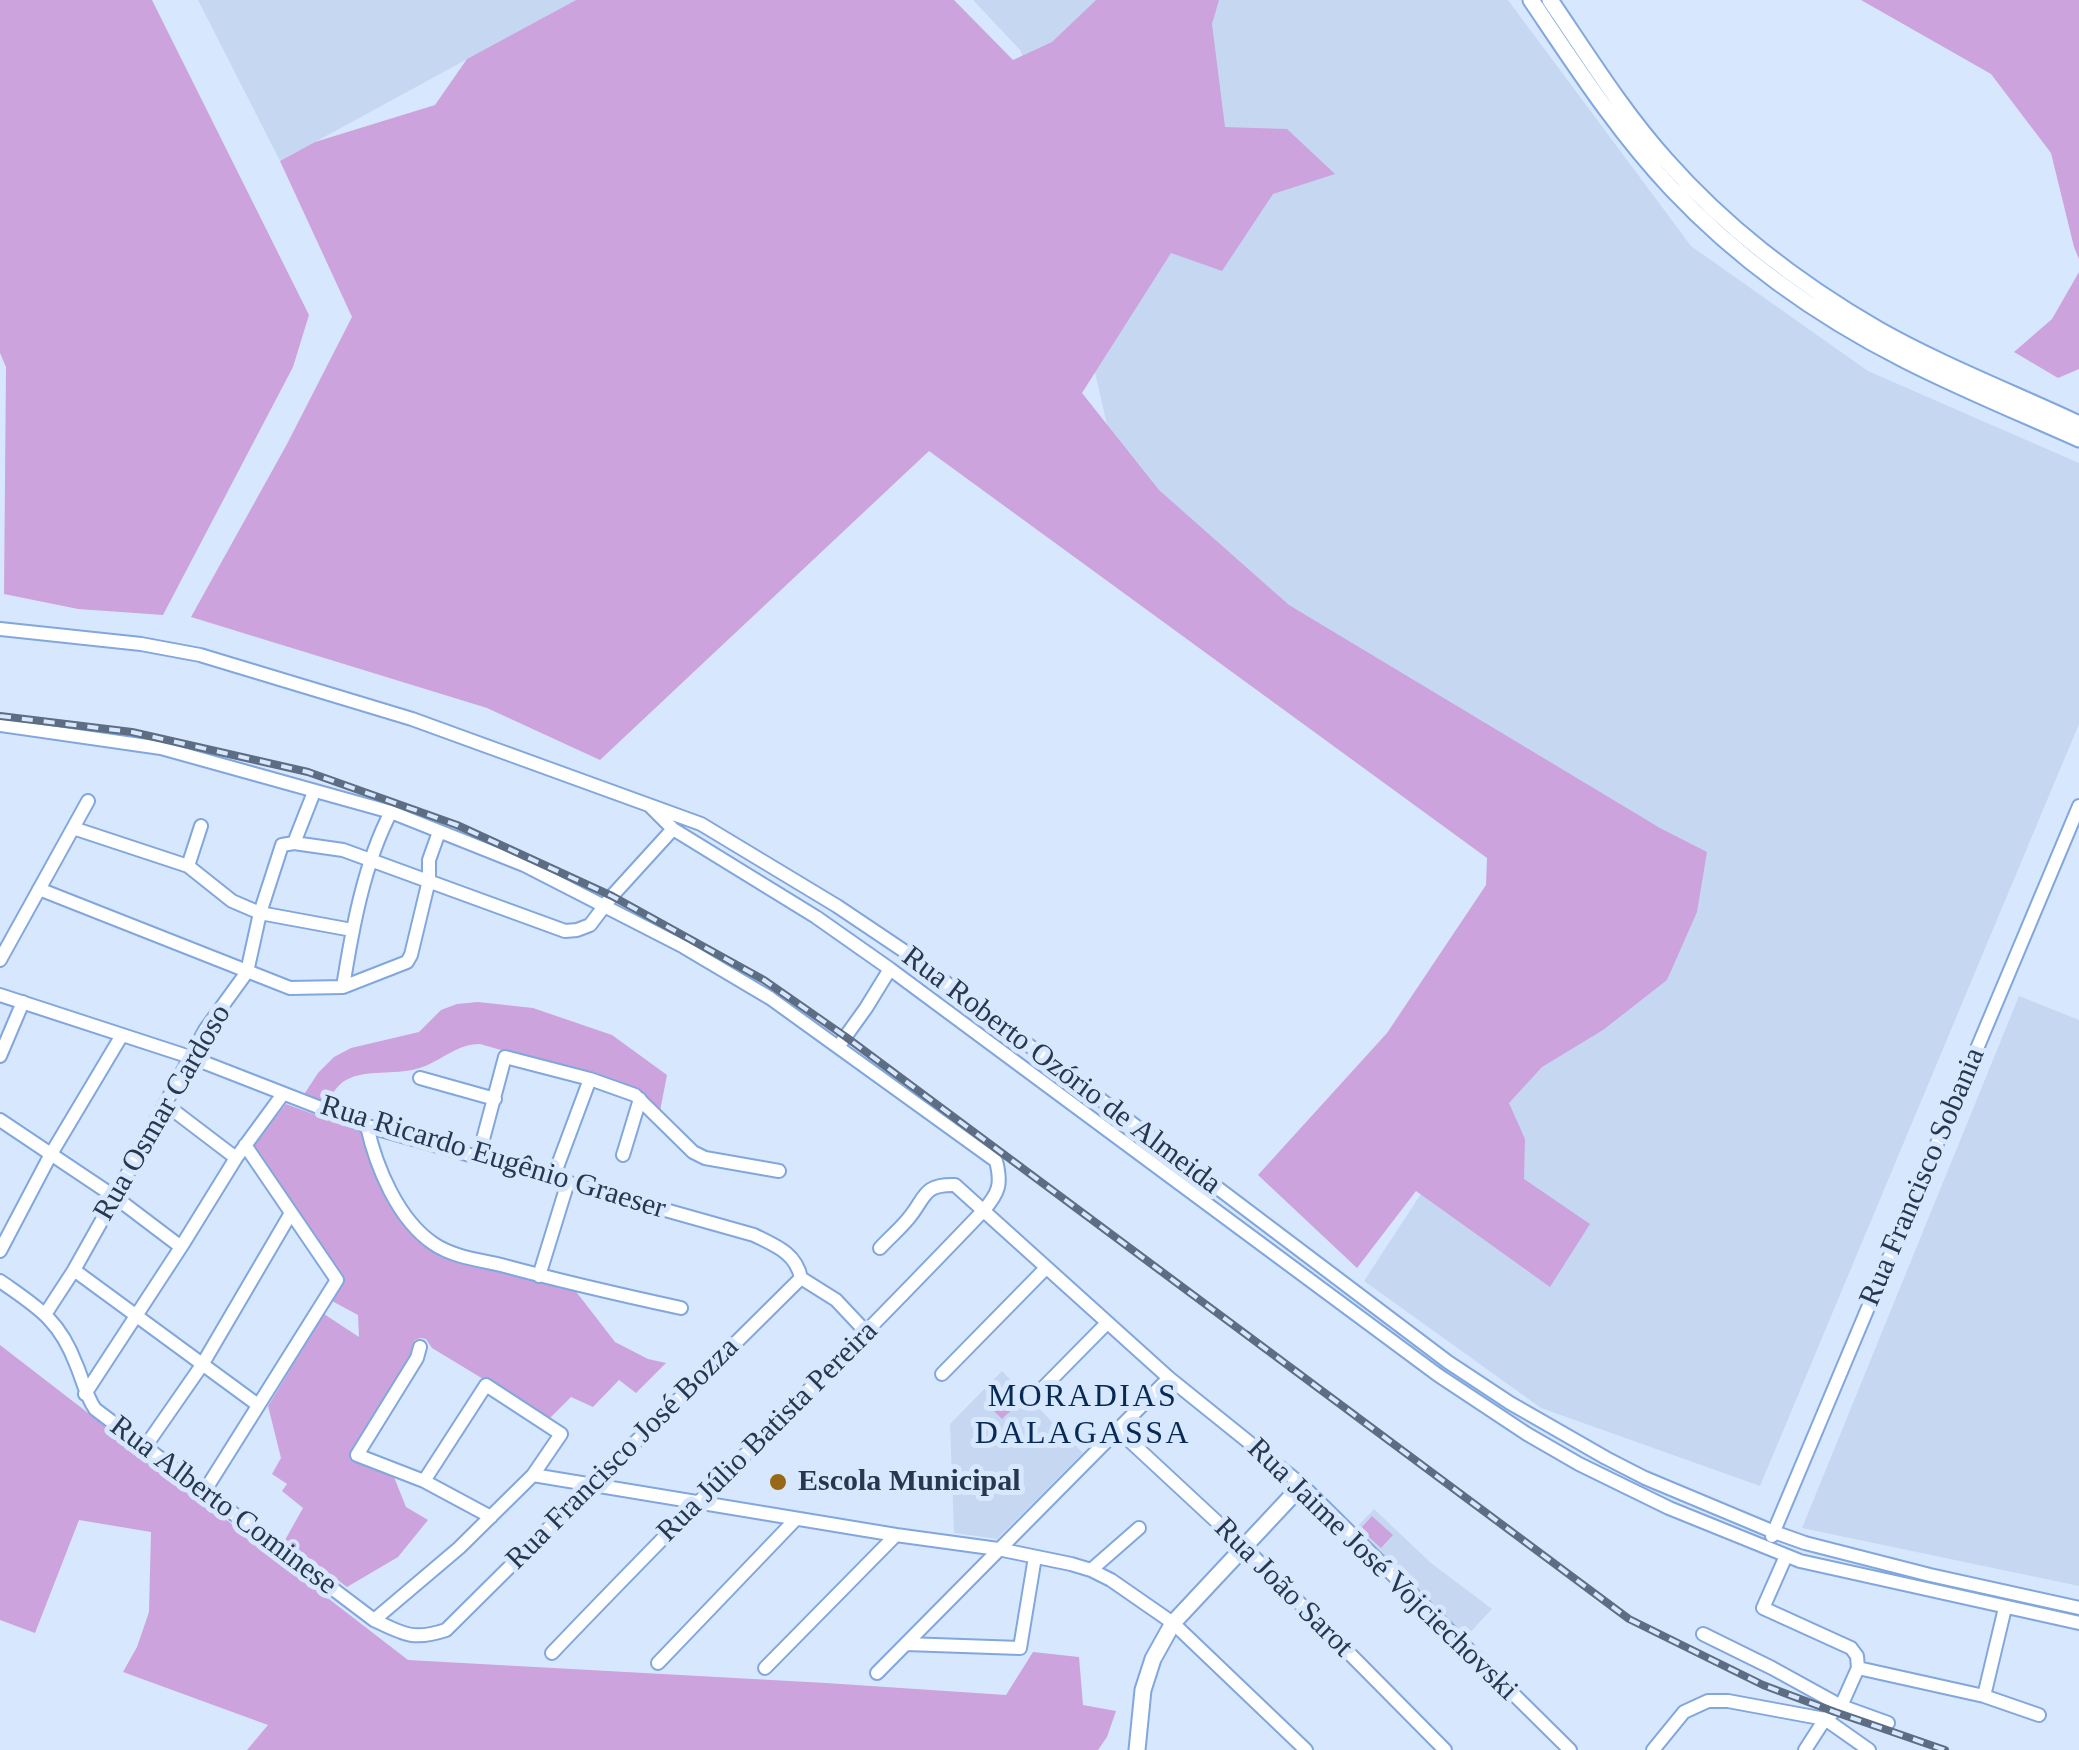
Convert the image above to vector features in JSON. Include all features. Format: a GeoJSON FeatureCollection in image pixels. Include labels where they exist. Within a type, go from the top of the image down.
{"type":"FeatureCollection","features":[{"type":"Feature","properties":{"kind":"street"},"geometry":{"type":"LineString","coordinates":[[1531,0],[1633,145],[1695,212],[1753,262],[1878,346],[2079,440]]}},
{"type":"Feature","properties":{"kind":"street"},"geometry":{"type":"LineString","coordinates":[[1550,0],[1646,138],[1713,209],[1767,254],[1879,330],[2079,424]]}},
{"type":"Feature","properties":{"kind":"street","name":"Rua Roberto Ozório de Almeida"},"geometry":{"type":"LineString","coordinates":[[0,629],[141,644],[230,663],[412,719],[691,820],[878,933],[1448,1362],[1536,1418],[1630,1471],[1774,1532],[1930,1575],[2076,1607]]}},
{"type":"Feature","properties":{"kind":"street"},"geometry":{"type":"LineString","coordinates":[[0,725],[161,748],[391,812],[524,865],[605,904],[770,998],[996,1161],[1000,1178],[996,1196],[983,1211]]}},
{"type":"Feature","properties":{"kind":"street"},"geometry":{"type":"LineString","coordinates":[[314,792],[294,843],[343,850],[565,931],[590,926],[672,829]]}},
{"type":"Feature","properties":{"kind":"street"},"geometry":{"type":"LineString","coordinates":[[0,960],[88,800]]}},
{"type":"Feature","properties":{"kind":"street"},"geometry":{"type":"LineString","coordinates":[[648,804],[672,829],[816,917],[890,969],[1438,1374],[1527,1434],[1622,1486],[1812,1565],[2074,1622],[2076,1607]]}},
{"type":"Feature","properties":{"kind":"street","name":"Rua Francisco Sobania"},"geometry":{"type":"LineString","coordinates":[[1767,1548],[2079,806]]}},
{"type":"Feature","properties":{"kind":"street"},"geometry":{"type":"LineString","coordinates":[[343,987],[352,930],[377,838],[391,812]]}},
{"type":"Feature","properties":{"kind":"street"},"geometry":{"type":"LineString","coordinates":[[188,866],[201,826]]}},
{"type":"Feature","properties":{"kind":"street"},"geometry":{"type":"LineString","coordinates":[[73,828],[188,866],[232,901],[260,913],[352,930]]}},
{"type":"Feature","properties":{"kind":"street"},"geometry":{"type":"LineString","coordinates":[[39,889],[290,988],[343,987],[406,962],[411,955],[430,880],[429,860],[439,832]]}},
{"type":"Feature","properties":{"kind":"street","name":"Rua Osmar Cardoso"},"geometry":{"type":"LineString","coordinates":[[46,1313],[74,1270],[190,1057],[247,972],[280,848],[286,842],[294,843]]}},
{"type":"Feature","properties":{"kind":"street"},"geometry":{"type":"LineString","coordinates":[[838,1047],[890,969]]}},
{"type":"Feature","properties":{"kind":"street","name":"Rua Ricardo Eugênio Graeser"},"geometry":{"type":"LineString","coordinates":[[0,994],[190,1057],[367,1126],[754,1236],[782,1249],[798,1264],[801,1278],[836,1300],[867,1334]]}},
{"type":"Feature","properties":{"kind":"street"},"geometry":{"type":"LineString","coordinates":[[0,1056],[22,1002]]}},
{"type":"Feature","properties":{"kind":"street"},"geometry":{"type":"LineString","coordinates":[[0,1251],[51,1154],[122,1035]]}},
{"type":"Feature","properties":{"kind":"street"},"geometry":{"type":"LineString","coordinates":[[478,1158],[505,1057],[636,1095],[693,1152],[704,1158],[780,1172]]}},
{"type":"Feature","properties":{"kind":"street"},"geometry":{"type":"LineString","coordinates":[[420,1078],[495,1099]]}},
{"type":"Feature","properties":{"kind":"street"},"geometry":{"type":"LineString","coordinates":[[553,1178],[590,1079]]}},
{"type":"Feature","properties":{"kind":"street"},"geometry":{"type":"LineString","coordinates":[[84,1394],[236,1158],[283,1094]]}},
{"type":"Feature","properties":{"kind":"street"},"geometry":{"type":"LineString","coordinates":[[623,1155],[640,1099]]}},
{"type":"Feature","properties":{"kind":"street"},"geometry":{"type":"LineString","coordinates":[[165,1104],[236,1158]]}},
{"type":"Feature","properties":{"kind":"street"},"geometry":{"type":"LineString","coordinates":[[0,1120],[115,1197],[181,1247]]}},
{"type":"Feature","properties":{"kind":"street"},"geometry":{"type":"LineString","coordinates":[[367,1126],[379,1170],[392,1193],[407,1216],[435,1245],[539,1276],[681,1308]]}},
{"type":"Feature","properties":{"kind":"street"},"geometry":{"type":"LineString","coordinates":[[204,1492],[337,1280],[245,1145]]}},
{"type":"Feature","properties":{"kind":"street"},"geometry":{"type":"LineString","coordinates":[[539,1276],[568,1182]]}},
{"type":"Feature","properties":{"kind":"street","name":"Rua Jaime José Vojciechovski"},"geometry":{"type":"LineString","coordinates":[[880,1248],[908,1219],[924,1193],[940,1184],[956,1185],[1170,1378],[1302,1485],[1570,1750]]}},
{"type":"Feature","properties":{"kind":"street"},"geometry":{"type":"LineString","coordinates":[[1200,1197],[1211,1184]]}},
{"type":"Feature","properties":{"kind":"street","name":"Rua Júlio Batista Pereira"},"geometry":{"type":"LineString","coordinates":[[552,1653],[983,1211]]}},
{"type":"Feature","properties":{"kind":"street"},"geometry":{"type":"LineString","coordinates":[[146,1447],[202,1365],[291,1213]]}},
{"type":"Feature","properties":{"kind":"street"},"geometry":{"type":"LineString","coordinates":[[1242,1228],[1252,1214]]}},
{"type":"Feature","properties":{"kind":"street"},"geometry":{"type":"LineString","coordinates":[[942,1374],[1046,1268]]}},
{"type":"Feature","properties":{"kind":"street"},"geometry":{"type":"LineString","coordinates":[[74,1270],[258,1405]]}},
{"type":"Feature","properties":{"kind":"street","name":"Rua Francisco José Bozza"},"geometry":{"type":"LineString","coordinates":[[446,1630],[801,1278]]}},
{"type":"Feature","properties":{"kind":"street","name":"Rua Alberto Cominese"},"geometry":{"type":"LineString","coordinates":[[0,1281],[46,1313],[64,1338],[77,1365],[84,1394],[95,1409],[374,1620],[408,1636],[425,1637],[446,1630]]}},
{"type":"Feature","properties":{"kind":"street"},"geometry":{"type":"LineString","coordinates":[[1040,1392],[1107,1323]]}},
{"type":"Feature","properties":{"kind":"street"},"geometry":{"type":"LineString","coordinates":[[420,1348],[357,1456],[424,1481],[491,1516]]}},
{"type":"Feature","properties":{"kind":"street"},"geometry":{"type":"LineString","coordinates":[[1438,1374],[1448,1362]]}},
{"type":"Feature","properties":{"kind":"street"},"geometry":{"type":"LineString","coordinates":[[877,1673],[1170,1378]]}},
{"type":"Feature","properties":{"kind":"street"},"geometry":{"type":"LineString","coordinates":[[1469,1396],[1478,1382]]}},
{"type":"Feature","properties":{"kind":"street"},"geometry":{"type":"LineString","coordinates":[[374,1620],[459,1548],[533,1475],[562,1434],[486,1385],[424,1481]]}},
{"type":"Feature","properties":{"kind":"street"},"geometry":{"type":"LineString","coordinates":[[1527,1434],[1536,1418]]}},
{"type":"Feature","properties":{"kind":"street","name":"Rua João Sarot"},"geometry":{"type":"LineString","coordinates":[[1118,1430],[1244,1547],[1445,1750]]}},
{"type":"Feature","properties":{"kind":"street"},"geometry":{"type":"LineString","coordinates":[[1622,1486],[1630,1471]]}},
{"type":"Feature","properties":{"kind":"street"},"geometry":{"type":"LineString","coordinates":[[533,1475],[998,1549],[1091,1570],[1173,1622],[1306,1750]]}},
{"type":"Feature","properties":{"kind":"street"},"geometry":{"type":"LineString","coordinates":[[1137,1750],[1142,1690],[1152,1659],[1173,1622],[1302,1485]]}},
{"type":"Feature","properties":{"kind":"street"},"geometry":{"type":"LineString","coordinates":[[1728,1532],[1734,1516]]}},
{"type":"Feature","properties":{"kind":"street"},"geometry":{"type":"LineString","coordinates":[[658,1663],[796,1519]]}},
{"type":"Feature","properties":{"kind":"street"},"geometry":{"type":"LineString","coordinates":[[1091,1570],[1140,1528]]}},
{"type":"Feature","properties":{"kind":"street"},"geometry":{"type":"LineString","coordinates":[[765,1668],[896,1535]]}},
{"type":"Feature","properties":{"kind":"street"},"geometry":{"type":"LineString","coordinates":[[1786,1556],[1763,1608],[1851,1648],[1857,1656],[1858,1668],[1841,1706],[1825,1719],[1805,1750]]}},
{"type":"Feature","properties":{"kind":"street"},"geometry":{"type":"LineString","coordinates":[[906,1644],[1020,1648],[1034,1557]]}},
{"type":"Feature","properties":{"kind":"street"},"geometry":{"type":"LineString","coordinates":[[1926,1591],[1930,1575]]}},
{"type":"Feature","properties":{"kind":"street"},"geometry":{"type":"LineString","coordinates":[[1984,1696],[2005,1608]]}},
{"type":"Feature","properties":{"kind":"street"},"geometry":{"type":"LineString","coordinates":[[1703,1634],[1841,1706],[1888,1723]]}},
{"type":"Feature","properties":{"kind":"street"},"geometry":{"type":"LineString","coordinates":[[1858,1668],[1984,1696],[2038,1714]]}},
{"type":"Feature","properties":{"kind":"street"},"geometry":{"type":"LineString","coordinates":[[1653,1750],[1684,1712],[1708,1702],[1728,1701],[1825,1719],[1870,1750]]}},
{"type":"Feature","properties":{"kind":"shaded area"},"geometry":{"type":"Polygon","coordinates":[[[0,0],[152,0],[309,315],[293,367],[163,615],[78,609],[4,594],[6,367],[0,353],[0,0]]]}},
{"type":"Feature","properties":{"kind":"shaded area"},"geometry":{"type":"Polygon","coordinates":[[[198,0],[576,0],[280,161],[198,0]]]}},
{"type":"Feature","properties":{"kind":"shaded area"},"geometry":{"type":"Polygon","coordinates":[[[576,0],[954,0],[1013,60],[1052,42],[1096,0],[1219,0],[1212,24],[1225,127],[1287,129],[1335,174],[1273,194],[1222,271],[1171,253],[1082,393],[1159,490],[1289,605],[1660,828],[1707,852],[1697,912],[1667,980],[1603,1030],[1542,1067],[1509,1103],[1525,1139],[1524,1179],[1590,1224],[1550,1287],[1416,1191],[1357,1268],[1258,1175],[1387,1033],[1486,885],[1487,858],[929,451],[600,760],[487,708],[191,617],[352,317],[280,161],[315,142],[435,105],[467,59],[576,0]]]}},
{"type":"Feature","properties":{"kind":"shaded area"},"geometry":{"type":"Polygon","coordinates":[[[973,0],[1508,0],[1691,246],[1868,371],[2079,463],[2079,724],[1760,1486],[1541,1408],[1364,1281],[1660,828],[1137,555],[1021,51],[973,0]]]}},
{"type":"Feature","properties":{"kind":"shaded area"},"geometry":{"type":"Polygon","coordinates":[[[1861,0],[2079,0],[2079,259],[2051,153],[1991,74],[1861,0]]]}},
{"type":"Feature","properties":{"kind":"shaded area"},"geometry":{"type":"Polygon","coordinates":[[[2079,272],[2079,369],[2058,378],[2014,352],[2052,319],[2079,272]]]}},
{"type":"Feature","properties":{"kind":"shaded area"},"geometry":{"type":"Polygon","coordinates":[[[2019,996],[2079,1020],[2079,1586],[1802,1528],[2019,996]]]}},
{"type":"Feature","properties":{"kind":"shaded area"},"geometry":{"type":"Polygon","coordinates":[[[478,1002],[533,1008],[612,1035],[667,1075],[660,1111],[634,1088],[480,1044],[463,1047],[416,1069],[371,1073],[346,1080],[327,1104],[303,1096],[334,1057],[351,1048],[419,1032],[441,1010],[478,1002]]]}},
{"type":"Feature","properties":{"kind":"shaded area"},"geometry":{"type":"Polygon","coordinates":[[[286,1104],[362,1132],[376,1176],[425,1243],[574,1289],[615,1342],[648,1359],[666,1363],[636,1393],[619,1380],[593,1407],[571,1397],[549,1419],[432,1348],[426,1339],[415,1340],[414,1357],[350,1457],[394,1477],[406,1507],[428,1520],[398,1557],[347,1587],[285,1540],[303,1508],[282,1491],[287,1484],[272,1474],[281,1458],[268,1406],[324,1314],[359,1337],[358,1315],[332,1301],[342,1281],[253,1146],[286,1104]]]}},
{"type":"Feature","properties":{"kind":"shaded area"},"geometry":{"type":"Polygon","coordinates":[[[0,1345],[408,1660],[1006,1695],[1033,1652],[1079,1657],[1083,1705],[1116,1711],[1098,1750],[247,1750],[268,1725],[123,1672],[149,1612],[151,1532],[79,1520],[35,1633],[0,1620],[0,1345]]]}},
{"type":"Feature","properties":{"kind":"shaded area"},"geometry":{"type":"Polygon","coordinates":[[[1002,1371],[1083,1453],[997,1539],[954,1533],[950,1424],[1002,1371]]]}},
{"type":"Feature","properties":{"kind":"shaded area"},"geometry":{"type":"Polygon","coordinates":[[[1007,1384],[1023,1399],[1002,1419],[987,1404],[1007,1384]]]}},
{"type":"Feature","properties":{"kind":"shaded area"},"geometry":{"type":"Polygon","coordinates":[[[1374,1509],[1431,1563],[1492,1609],[1465,1638],[1354,1530],[1374,1509]]]}},
{"type":"Feature","properties":{"kind":"shaded area"},"geometry":{"type":"Polygon","coordinates":[[[1372,1516],[1393,1535],[1381,1548],[1360,1529],[1372,1516]]]}},
{"type":"Feature","properties":{"kind":"railway"},"geometry":{"type":"LineString","coordinates":[[0,716],[132,732],[308,772],[457,825],[612,896],[764,980],[846,1037],[1629,1619],[1763,1685],[1945,1750]]}},
{"type":"Feature","properties":{"kind":"place","name":"Escola Municipal"},"geometry":{"type":"Point","coordinates":[778,1482]}},
{"type":"Feature","properties":{"kind":"district","name":"MORADIAS DALAGASSA"},"geometry":{"type":"Point","coordinates":[1083,1416]}}]}
